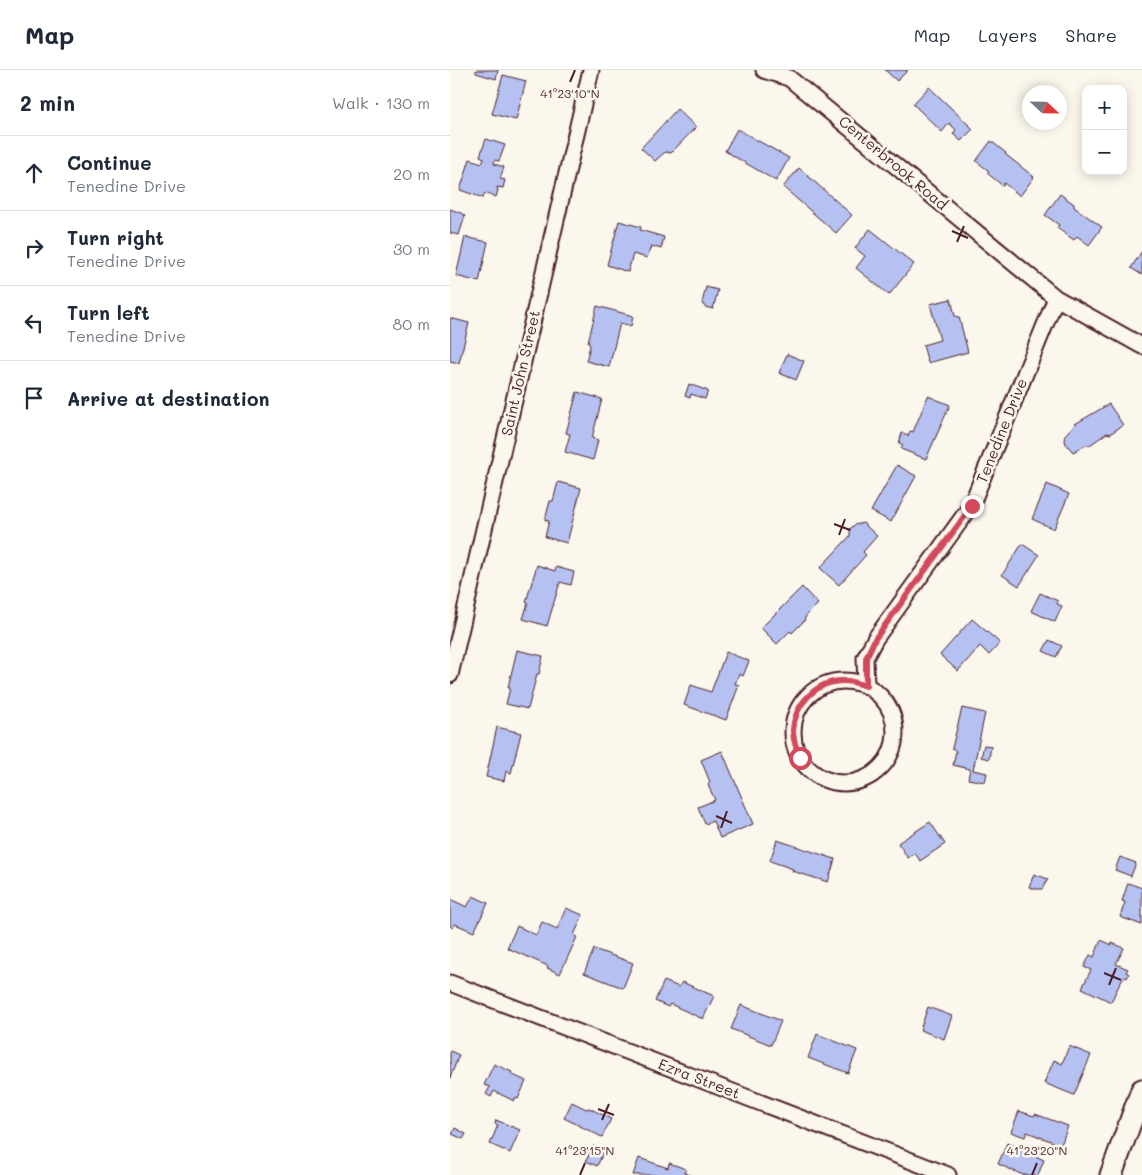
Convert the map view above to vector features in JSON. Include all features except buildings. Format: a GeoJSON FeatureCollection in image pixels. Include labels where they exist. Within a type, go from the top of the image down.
{"type":"FeatureCollection","features":[{"type":"Feature","properties":{"kind":"main road"},"geometry":{"type":"LineString","coordinates":[[1110,1175],[1142,1090]]}},
{"type":"Feature","properties":{"kind":"street","name":"Saint John Street"},"geometry":{"type":"LineString","coordinates":[[450,675],[591,70]]}},
{"type":"Feature","properties":{"kind":"street","name":"Centerbrook Road"},"geometry":{"type":"LineString","coordinates":[[764,70],[789,78],[1056,298],[1142,346]]}},
{"type":"Feature","properties":{"kind":"street","name":"Tenedine Drive"},"geometry":{"type":"LineString","coordinates":[[866,686],[866,658],[875,639],[972,506],[1056,298]]}},
{"type":"Feature","properties":{"kind":"street"},"geometry":{"type":"LineString","coordinates":[[854,682],[866,686],[879,695],[889,707],[892,715],[894,739],[890,754],[880,767],[867,777],[852,782],[836,782],[821,777],[808,768],[800,758],[795,746],[793,733],[799,708],[816,689],[828,683],[854,682]]}},
{"type":"Feature","properties":{"kind":"street","name":"Ezra Street"},"geometry":{"type":"LineString","coordinates":[[450,983],[948,1175]]}},
{"type":"Feature","properties":{"kind":"route"},"geometry":{"type":"LineString","coordinates":[[800,758],[795,746],[793,733],[799,708],[816,689],[828,683],[854,682],[866,686],[866,658],[875,639],[972,506]]}}]}
